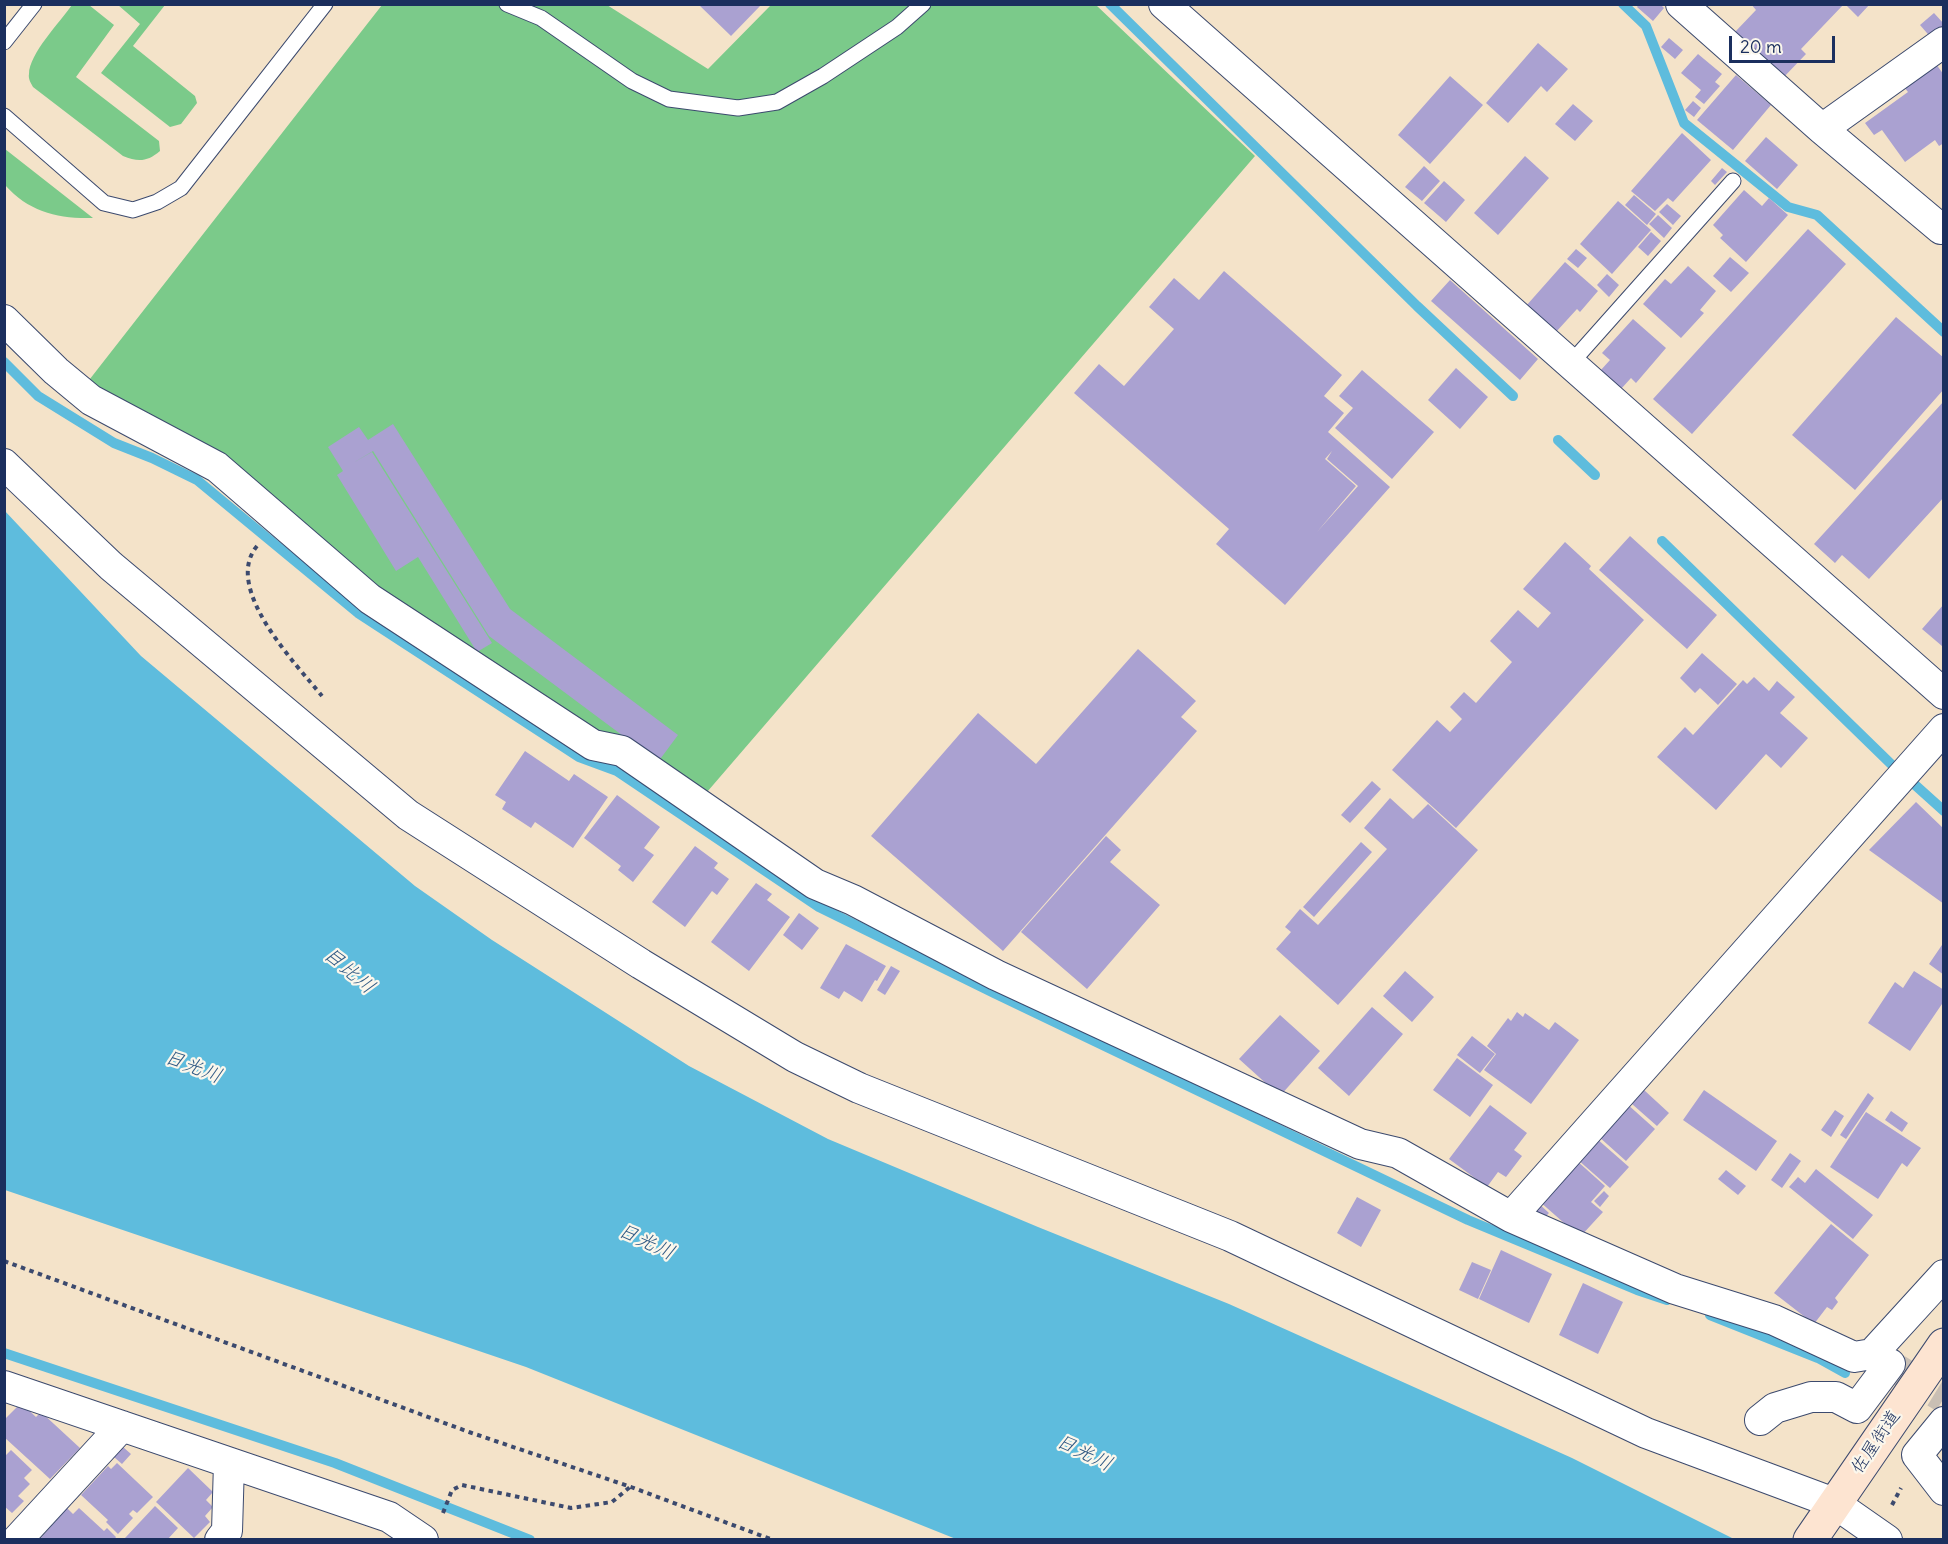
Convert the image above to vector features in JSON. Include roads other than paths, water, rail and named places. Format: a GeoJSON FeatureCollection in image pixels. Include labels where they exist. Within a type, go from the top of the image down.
{"type":"FeatureCollection","features":[{"type":"Feature","properties":{"kind":"street"},"geometry":{"type":"LineString","coordinates":[[1164,4],[1944,694]]}},
{"type":"Feature","properties":{"kind":"street"},"geometry":{"type":"LineString","coordinates":[[1681,4],[1822,129],[1941,229],[1944,227]]}},
{"type":"Feature","properties":{"kind":"street"},"geometry":{"type":"LineString","coordinates":[[1822,129],[1944,42]]}},
{"type":"Feature","properties":{"kind":"street"},"geometry":{"type":"LineString","coordinates":[[4,320],[56,371],[91,400],[217,467],[370,599],[593,745],[622,751],[815,884],[853,900],[996,975],[1360,1144],[1398,1153],[1511,1217],[1675,1289],[1774,1320],[1854,1357],[1872,1354],[1944,1275]]}},
{"type":"Feature","properties":{"kind":"street"},"geometry":{"type":"LineString","coordinates":[[4,464],[111,566],[408,815],[641,964],[795,1057],[858,1088],[1230,1236],[1646,1433],[1834,1503],[1883,1537]]}},
{"type":"Feature","properties":{"kind":"street"},"geometry":{"type":"LineString","coordinates":[[1511,1217],[1944,729]]}},
{"type":"Feature","properties":{"kind":"street","name":"佐屋街道"},"geometry":{"type":"LineString","coordinates":[[1811,1538],[1944,1345]]}},
{"type":"Feature","properties":{"kind":"street"},"geometry":{"type":"LineString","coordinates":[[1760,1420],[1775,1408],[1811,1397],[1836,1397],[1857,1408],[1890,1364],[1872,1354]]}},
{"type":"Feature","properties":{"kind":"street"},"geometry":{"type":"LineString","coordinates":[[4,1386],[432,1530]]}},
{"type":"Feature","properties":{"kind":"street"},"geometry":{"type":"LineString","coordinates":[[1944,1422],[1917,1455],[1944,1490]]}},
{"type":"Feature","properties":{"kind":"street"},"geometry":{"type":"LineString","coordinates":[[17,1539],[122,1426]]}},
{"type":"Feature","properties":{"kind":"street"},"geometry":{"type":"LineString","coordinates":[[220,1539],[227,1531],[229,1463]]}},
{"type":"Feature","properties":{"kind":"lane"},"geometry":{"type":"LineString","coordinates":[[4,42],[34,4]]}},
{"type":"Feature","properties":{"kind":"lane"},"geometry":{"type":"LineString","coordinates":[[4,116],[104,203],[133,210],[157,202],[181,188],[325,4]]}},
{"type":"Feature","properties":{"kind":"lane"},"geometry":{"type":"LineString","coordinates":[[507,4],[541,18],[632,81],[669,99],[738,108],[777,102],[897,27],[923,4]]}},
{"type":"Feature","properties":{"kind":"lane"},"geometry":{"type":"LineString","coordinates":[[1571,363],[1733,181]]}},
{"type":"Feature","properties":{"kind":"water"},"geometry":{"type":"Polygon","coordinates":[[[4,510],[141,656],[415,886],[492,940],[689,1066],[828,1139],[1229,1304],[1572,1458],[1734,1539],[956,1539],[526,1367],[5,1190],[4,510]]]}},
{"type":"Feature","properties":{"kind":"waterway"},"geometry":{"type":"LineString","coordinates":[[1110,4],[1417,306],[1513,396]]}},
{"type":"Feature","properties":{"kind":"waterway"},"geometry":{"type":"LineString","coordinates":[[1623,4],[1646,26],[1684,123],[1788,207],[1817,215],[1944,332]]}},
{"type":"Feature","properties":{"kind":"waterway"},"geometry":{"type":"LineString","coordinates":[[4,362],[38,396],[114,443],[197,480],[358,613],[579,757],[617,771],[819,907],[1468,1220],[1637,1290],[1667,1300]]}},
{"type":"Feature","properties":{"kind":"waterway"},"geometry":{"type":"LineString","coordinates":[[1558,440],[1595,475]]}},
{"type":"Feature","properties":{"kind":"waterway"},"geometry":{"type":"LineString","coordinates":[[1662,541],[1891,764]]}},
{"type":"Feature","properties":{"kind":"waterway"},"geometry":{"type":"LineString","coordinates":[[1914,784],[1944,811]]}},
{"type":"Feature","properties":{"kind":"waterway"},"geometry":{"type":"LineString","coordinates":[[1710,1315],[1818,1358],[1845,1373]]}},
{"type":"Feature","properties":{"kind":"waterway"},"geometry":{"type":"LineString","coordinates":[[4,1353],[335,1463],[530,1540]]}},
{"type":"Feature","properties":{"kind":"tunnel"},"geometry":{"type":"LineString","coordinates":[[1897,1369],[1944,1398]]}},
{"type":"Feature","properties":{"kind":"water label","name":"目比川"},"geometry":{"type":"Point","coordinates":[349,971]}},
{"type":"Feature","properties":{"kind":"water label","name":"日光川"},"geometry":{"type":"Point","coordinates":[193,1067]}},
{"type":"Feature","properties":{"kind":"water label","name":"日光川"},"geometry":{"type":"Point","coordinates":[646,1242]}},
{"type":"Feature","properties":{"kind":"water label","name":"日光川"},"geometry":{"type":"Point","coordinates":[1084,1453]}}]}
